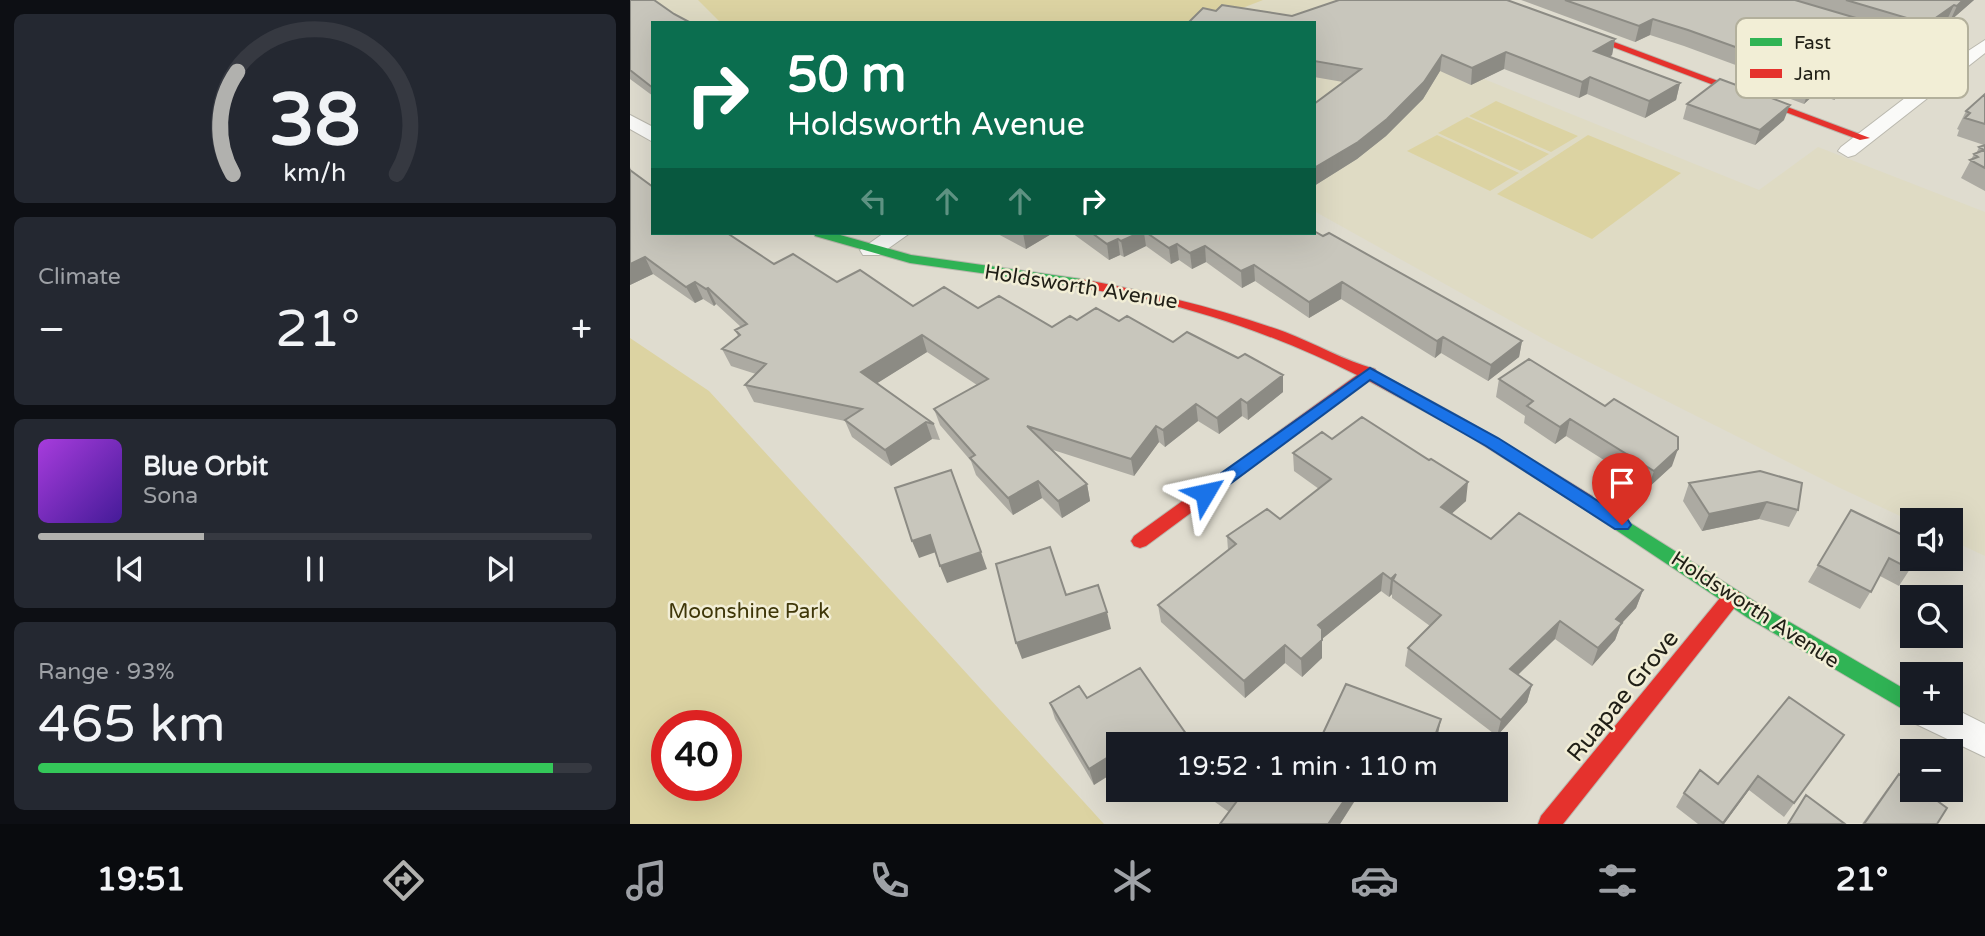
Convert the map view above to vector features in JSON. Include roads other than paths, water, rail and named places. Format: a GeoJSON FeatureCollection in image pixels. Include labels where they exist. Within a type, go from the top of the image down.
{"type":"FeatureCollection","features":[{"type":"Feature","properties":{"kind":"street"},"geometry":{"type":"LineString","coordinates":[[1493,0],[1736,90]]}},
{"type":"Feature","properties":{"kind":"street"},"geometry":{"type":"LineString","coordinates":[[1756,98],[1864,138]]}},
{"type":"Feature","properties":{"kind":"street"},"geometry":{"type":"LineString","coordinates":[[1848,151],[1918,98]]}},
{"type":"Feature","properties":{"kind":"street"},"geometry":{"type":"LineString","coordinates":[[630,121],[651,135]]}},
{"type":"Feature","properties":{"kind":"street","name":"Holdsworth Avenue"},"geometry":{"type":"LineString","coordinates":[[826,235],[920,262],[1062,280],[1166,298],[1254,324],[1370,373],[1492,442],[1815,651],[1900,698]]}},
{"type":"Feature","properties":{"kind":"street"},"geometry":{"type":"LineString","coordinates":[[871,250],[896,235]]}},
{"type":"Feature","properties":{"kind":"street"},"geometry":{"type":"LineString","coordinates":[[1140,541],[1370,373]]}},
{"type":"Feature","properties":{"kind":"street","name":"Ruapae Grove"},"geometry":{"type":"LineString","coordinates":[[1549,824],[1732,597]]}},
{"type":"Feature","properties":{"kind":"street"},"geometry":{"type":"LineString","coordinates":[[1952,725],[1985,741]]}},
{"type":"Feature","properties":{"kind":"park label","name":"Moonshine Park"},"geometry":{"type":"Point","coordinates":[749,611]}}]}
